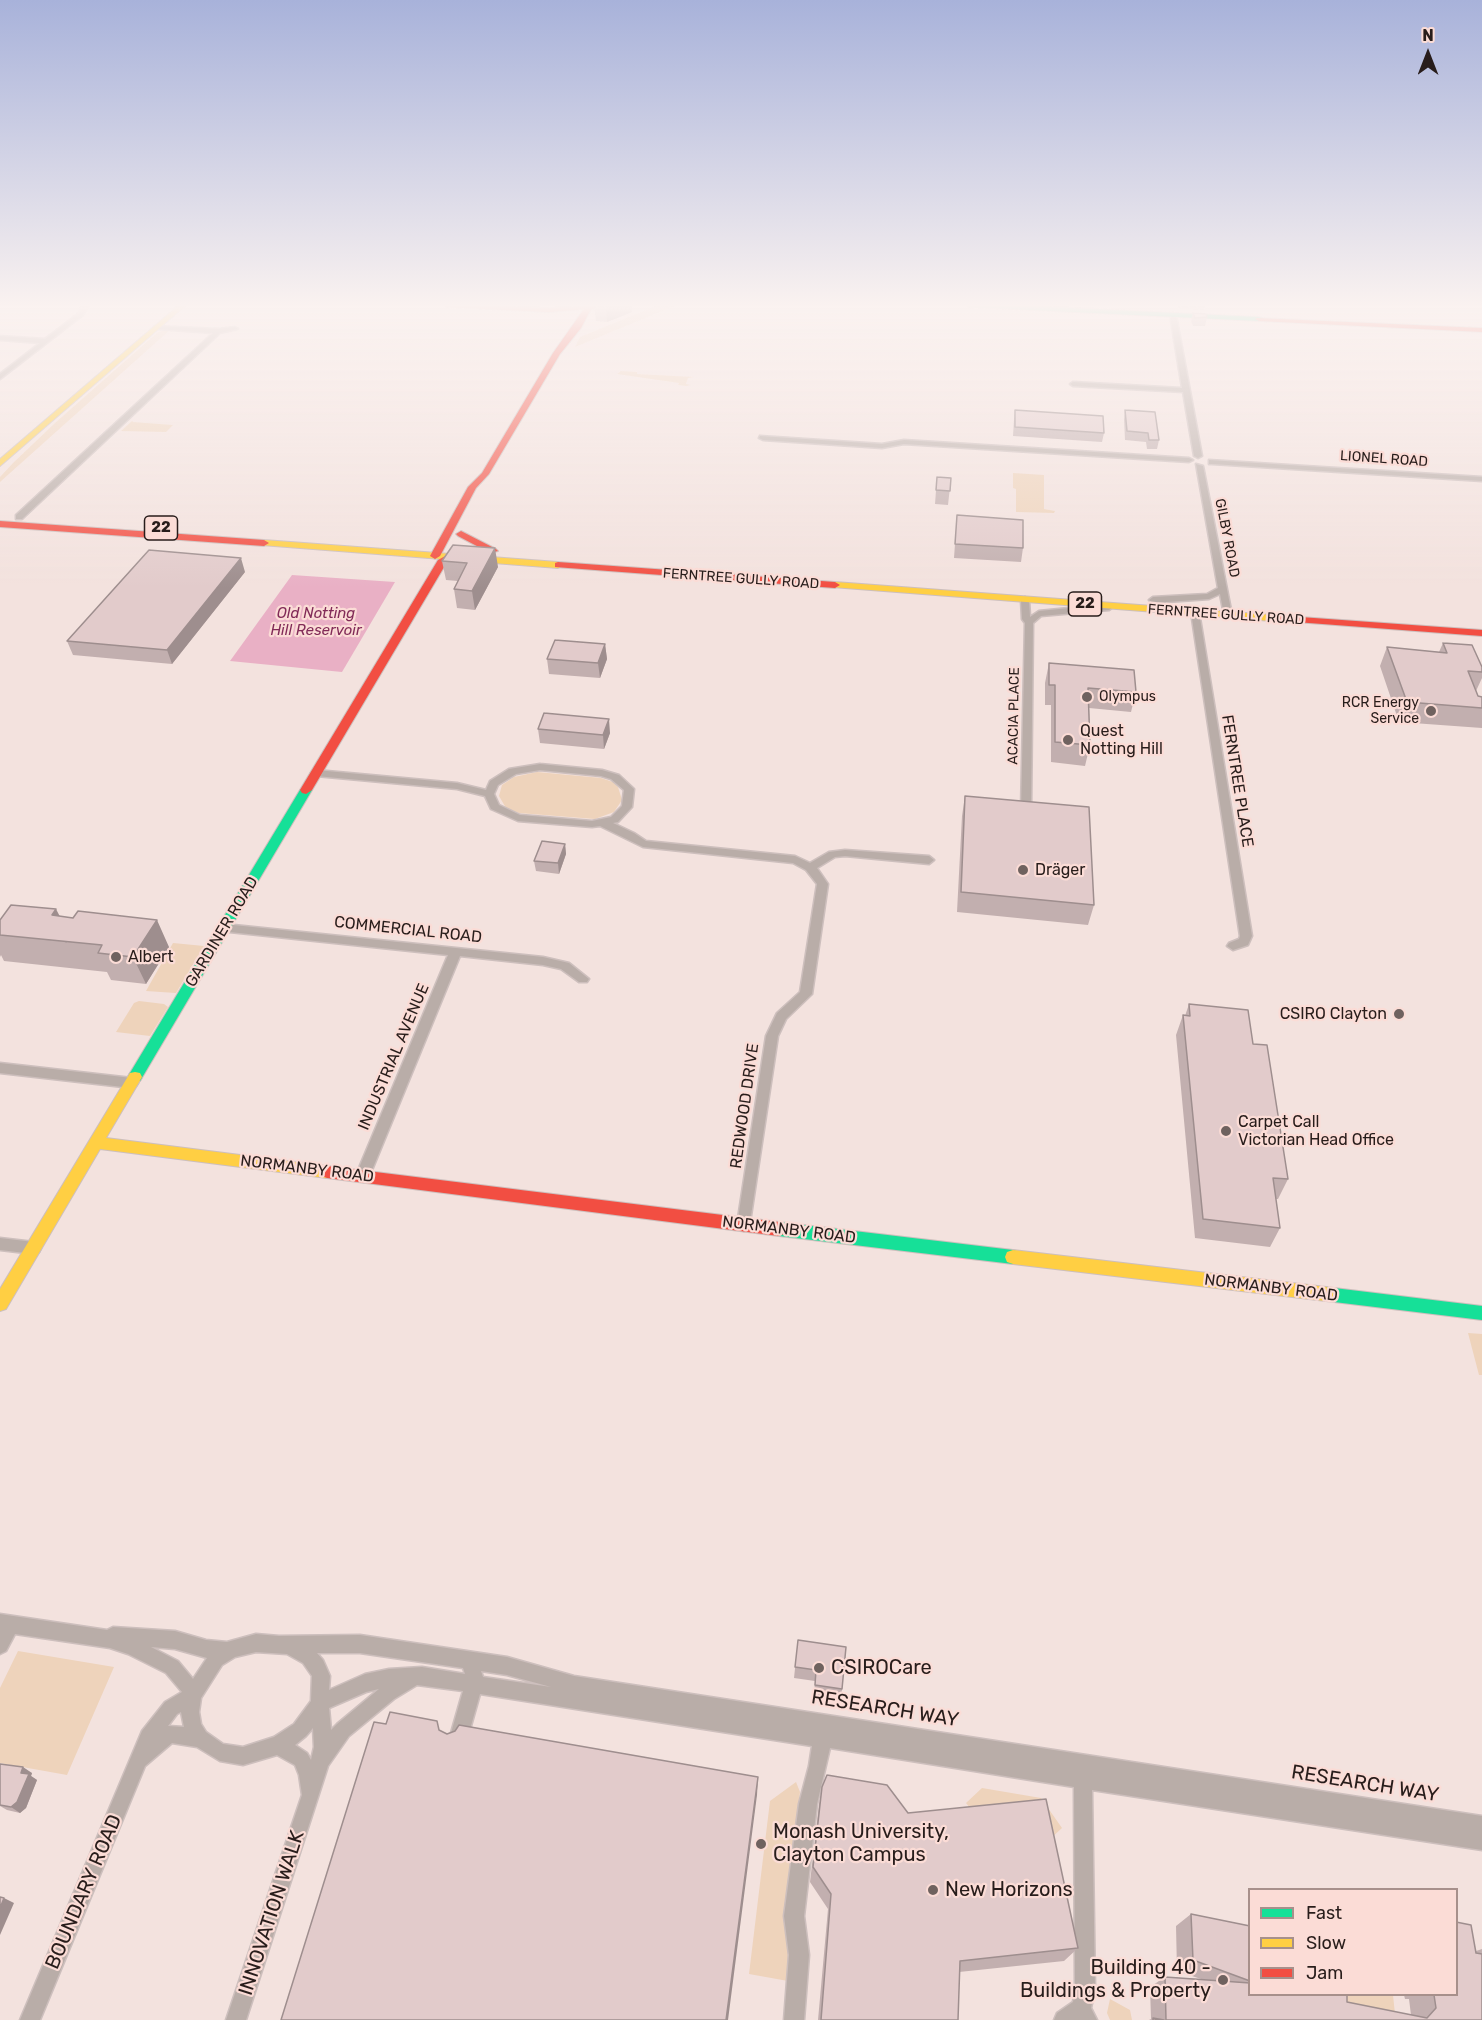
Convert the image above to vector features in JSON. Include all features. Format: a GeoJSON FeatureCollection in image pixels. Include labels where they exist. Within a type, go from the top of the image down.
{"type":"FeatureCollection","features":[{"type":"Feature","properties":{"kind":"main road"},"geometry":{"type":"LineString","coordinates":[[1,460],[72,399]]}},
{"type":"Feature","properties":{"kind":"main road","name":"GARDINER ROAD"},"geometry":{"type":"LineString","coordinates":[[0,1304],[316,773],[436,549],[455,531],[472,487],[485,474],[529,399]]}},
{"type":"Feature","properties":{"kind":"main road","name":"FERNTREE GULLY ROAD"},"geometry":{"type":"LineString","coordinates":[[0,516],[89,526],[299,542],[493,551],[1118,607],[1195,612],[1227,610],[1482,624]]}},
{"type":"Feature","properties":{"kind":"main road","name":"FERNTREE GULLY ROAD"},"geometry":{"type":"LineString","coordinates":[[0,524],[89,526]]}},
{"type":"Feature","properties":{"kind":"main road"},"geometry":{"type":"LineString","coordinates":[[455,531],[493,551]]}},
{"type":"Feature","properties":{"kind":"main road","name":"FERNTREE GULLY ROAD"},"geometry":{"type":"LineString","coordinates":[[299,542],[436,549],[752,575],[1154,600],[1227,610],[1482,633]]}},
{"type":"Feature","properties":{"kind":"main road","name":"NORMANBY ROAD"},"geometry":{"type":"LineString","coordinates":[[96,1143],[744,1225],[1482,1313]]}},
{"type":"Feature","properties":{"kind":"street"},"geometry":{"type":"LineString","coordinates":[[19,517],[145,399]]}},
{"type":"Feature","properties":{"kind":"street"},"geometry":{"type":"LineString","coordinates":[[1188,399],[1198,456]]}},
{"type":"Feature","properties":{"kind":"street"},"geometry":{"type":"LineString","coordinates":[[764,438],[882,446],[904,442],[1189,460],[1199,466],[1210,465],[1212,462],[1209,458],[1198,456],[1189,460]]}},
{"type":"Feature","properties":{"kind":"street","name":"LIONEL ROAD"},"geometry":{"type":"LineString","coordinates":[[1212,462],[1482,479]]}},
{"type":"Feature","properties":{"kind":"street","name":"GILBY ROAD"},"geometry":{"type":"LineString","coordinates":[[1199,466],[1227,610]]}},
{"type":"Feature","properties":{"kind":"street"},"geometry":{"type":"LineString","coordinates":[[1154,600],[1209,596],[1223,589]]}},
{"type":"Feature","properties":{"kind":"street","name":"ACACIA PLACE"},"geometry":{"type":"LineString","coordinates":[[1025,600],[1026,619],[1029,622],[1026,811]]}},
{"type":"Feature","properties":{"kind":"street"},"geometry":{"type":"LineString","coordinates":[[1029,622],[1039,614],[1118,607]]}},
{"type":"Feature","properties":{"kind":"street","name":"FERNTREE PLACE"},"geometry":{"type":"LineString","coordinates":[[1195,612],[1246,936],[1244,942],[1233,946]]}},
{"type":"Feature","properties":{"kind":"street"},"geometry":{"type":"LineString","coordinates":[[457,786],[494,783],[513,771],[528,768],[602,773],[615,777],[629,789],[627,807],[621,814],[603,824]]}},
{"type":"Feature","properties":{"kind":"street"},"geometry":{"type":"LineString","coordinates":[[316,773],[457,786],[489,794]]}},
{"type":"Feature","properties":{"kind":"street"},"geometry":{"type":"LineString","coordinates":[[494,783],[489,794],[495,807],[518,818],[603,824],[630,835],[643,844],[654,846],[795,860],[810,867],[833,854],[845,853],[929,860]]}},
{"type":"Feature","properties":{"kind":"street"},"geometry":{"type":"LineString","coordinates":[[621,814],[630,835]]}},
{"type":"Feature","properties":{"kind":"street","name":"REDWOOD DRIVE"},"geometry":{"type":"LineString","coordinates":[[744,1225],[772,1036],[782,1016],[806,994],[823,884],[810,867]]}},
{"type":"Feature","properties":{"kind":"street","name":"COMMERCIAL ROAD"},"geometry":{"type":"LineString","coordinates":[[224,928],[553,963],[573,970],[584,979]]}},
{"type":"Feature","properties":{"kind":"street","name":"INDUSTRIAL AVENUE"},"geometry":{"type":"LineString","coordinates":[[363,1175],[456,951]]}},
{"type":"Feature","properties":{"kind":"street"},"geometry":{"type":"LineString","coordinates":[[0,1068],[132,1083]]}},
{"type":"Feature","properties":{"kind":"street"},"geometry":{"type":"LineString","coordinates":[[0,1244],[34,1248]]}},
{"type":"Feature","properties":{"kind":"street"},"geometry":{"type":"LineString","coordinates":[[0,1645],[5,1624],[110,1640],[131,1646],[172,1667],[194,1694]]}},
{"type":"Feature","properties":{"kind":"street"},"geometry":{"type":"LineString","coordinates":[[56,1631],[162,1639],[206,1650],[227,1651],[256,1643],[282,1644],[303,1652],[318,1666],[322,1681],[320,1703],[300,1730],[279,1744],[252,1754],[235,1755],[220,1752],[200,1737],[193,1727],[191,1717],[194,1694],[212,1664],[227,1651]]}},
{"type":"Feature","properties":{"kind":"street","name":"RESEARCH WAY"},"geometry":{"type":"LineString","coordinates":[[282,1644],[360,1644],[507,1666],[574,1685],[730,1716],[822,1738],[1083,1771]]}},
{"type":"Feature","properties":{"kind":"street"},"geometry":{"type":"LineString","coordinates":[[458,1742],[475,1680],[470,1661]]}},
{"type":"Feature","properties":{"kind":"street"},"geometry":{"type":"LineString","coordinates":[[317,1777],[330,1747],[343,1730],[388,1693],[415,1676]]}},
{"type":"Feature","properties":{"kind":"street","name":"RESEARCH WAY"},"geometry":{"type":"LineString","coordinates":[[320,1703],[357,1686],[389,1678],[415,1676],[730,1716],[1377,1816],[1482,1825]]}},
{"type":"Feature","properties":{"kind":"street","name":"BOUNDARY ROAD"},"geometry":{"type":"LineString","coordinates":[[30,2020],[151,1731],[174,1705],[194,1694]]}},
{"type":"Feature","properties":{"kind":"street","name":"INNOVATION WALK"},"geometry":{"type":"LineString","coordinates":[[236,2020],[317,1777],[323,1747],[320,1703]]}},
{"type":"Feature","properties":{"kind":"street","name":"BOUNDARY ROAD"},"geometry":{"type":"LineString","coordinates":[[139,1763],[155,1744],[168,1736],[179,1734],[200,1737]]}},
{"type":"Feature","properties":{"kind":"street"},"geometry":{"type":"LineString","coordinates":[[794,2020],[799,1955],[794,1916],[808,1804],[816,1775],[822,1738]]}},
{"type":"Feature","properties":{"kind":"street","name":"INNOVATION WALK"},"geometry":{"type":"LineString","coordinates":[[279,1744],[297,1755],[306,1768],[309,1786],[307,1806]]}},
{"type":"Feature","properties":{"kind":"street"},"geometry":{"type":"LineString","coordinates":[[1077,2016],[1084,2001],[1085,1989],[1083,1771]]}},
{"type":"Feature","properties":{"kind":"street","name":"RESEARCH WAY"},"geometry":{"type":"LineString","coordinates":[[1377,1816],[1482,1841]]}},
{"type":"Feature","properties":{"kind":"shaded area"},"geometry":{"type":"Polygon","coordinates":[[[82,399],[92,399],[0,482],[0,477],[13,463],[82,399]]]}},
{"type":"Feature","properties":{"kind":"shaded area"},"geometry":{"type":"Polygon","coordinates":[[[132,421],[173,425],[166,432],[121,431],[132,421]]]}},
{"type":"Feature","properties":{"kind":"shaded area"},"geometry":{"type":"Polygon","coordinates":[[[1013,473],[1044,475],[1044,509],[1055,511],[1054,513],[1016,512],[1013,473]]]}},
{"type":"Feature","properties":{"kind":"shaded area"},"geometry":{"type":"Polygon","coordinates":[[[537,772],[601,778],[613,782],[618,787],[622,800],[614,812],[595,819],[519,813],[506,808],[499,796],[502,785],[514,777],[537,772]]]}},
{"type":"Feature","properties":{"kind":"shaded area"},"geometry":{"type":"Polygon","coordinates":[[[173,943],[204,946],[176,993],[146,991],[173,943]]]}},
{"type":"Feature","properties":{"kind":"shaded area"},"geometry":{"type":"Polygon","coordinates":[[[139,1001],[164,1004],[168,1007],[150,1036],[116,1032],[134,1003],[139,1001]]]}},
{"type":"Feature","properties":{"kind":"shaded area"},"geometry":{"type":"Polygon","coordinates":[[[1468,1333],[1482,1334],[1482,1375],[1479,1375],[1468,1333]]]}},
{"type":"Feature","properties":{"kind":"shaded area"},"geometry":{"type":"Polygon","coordinates":[[[18,1651],[114,1667],[67,1775],[0,1763],[0,1688],[18,1651]]]}},
{"type":"Feature","properties":{"kind":"shaded area"},"geometry":{"type":"Polygon","coordinates":[[[796,1782],[800,1792],[785,1916],[791,1967],[788,1981],[749,1974],[770,1801],[796,1782]]]}},
{"type":"Feature","properties":{"kind":"shaded area"},"geometry":{"type":"Polygon","coordinates":[[[982,1788],[1041,1798],[1062,1828],[1049,1840],[982,1823],[966,1803],[982,1788]]]}},
{"type":"Feature","properties":{"kind":"shaded area"},"geometry":{"type":"Polygon","coordinates":[[[1326,1996],[1393,1996],[1395,2014],[1326,2000],[1326,1996]]]}},
{"type":"Feature","properties":{"kind":"shaded area"},"geometry":{"type":"Polygon","coordinates":[[[1110,1999],[1130,2010],[1132,2020],[1110,2020],[1107,2013],[1110,1999]]]}},
{"type":"Feature","properties":{"kind":"water","name":"Old Notting Hill Reservoir"},"geometry":{"type":"Polygon","coordinates":[[[292,575],[395,582],[342,672],[230,661],[292,575]]]}},
{"type":"Feature","properties":{"kind":"building"},"geometry":{"type":"Polygon","coordinates":[[[1015,410],[1103,416],[1104,433],[1015,427],[1015,410]]]}},
{"type":"Feature","properties":{"kind":"building"},"geometry":{"type":"Polygon","coordinates":[[[1125,410],[1155,412],[1159,440],[1149,440],[1148,433],[1127,431],[1125,410]]]}},
{"type":"Feature","properties":{"kind":"building"},"geometry":{"type":"Polygon","coordinates":[[[937,477],[951,478],[950,491],[936,490],[937,477]]]}},
{"type":"Feature","properties":{"kind":"building"},"geometry":{"type":"Polygon","coordinates":[[[957,515],[1023,520],[1023,548],[955,544],[957,515]]]}},
{"type":"Feature","properties":{"kind":"building"},"geometry":{"type":"Polygon","coordinates":[[[453,545],[495,548],[472,591],[454,589],[467,563],[442,561],[453,545]]]}},
{"type":"Feature","properties":{"kind":"building"},"geometry":{"type":"Polygon","coordinates":[[[149,550],[241,558],[167,650],[67,641],[149,550]]]}},
{"type":"Feature","properties":{"kind":"building"},"geometry":{"type":"Polygon","coordinates":[[[555,640],[605,644],[598,663],[547,659],[555,640]]]}},
{"type":"Feature","properties":{"kind":"building"},"geometry":{"type":"Polygon","coordinates":[[[1443,643],[1472,645],[1482,672],[1468,671],[1478,696],[1482,697],[1482,708],[1407,702],[1387,647],[1447,653],[1443,643]]]}},
{"type":"Feature","properties":{"kind":"building"},"geometry":{"type":"Polygon","coordinates":[[[1049,663],[1134,670],[1136,692],[1088,688],[1090,745],[1055,742],[1055,685],[1049,685],[1049,663]]]}},
{"type":"Feature","properties":{"kind":"building"},"geometry":{"type":"Polygon","coordinates":[[[544,713],[609,719],[603,735],[538,729],[544,713]]]}},
{"type":"Feature","properties":{"kind":"building","name":"Dräger"},"geometry":{"type":"Polygon","coordinates":[[[965,796],[1089,807],[1094,905],[961,892],[965,796]]]}},
{"type":"Feature","properties":{"kind":"building"},"geometry":{"type":"Polygon","coordinates":[[[542,841],[565,844],[558,863],[534,861],[542,841]]]}},
{"type":"Feature","properties":{"kind":"building"},"geometry":{"type":"Polygon","coordinates":[[[11,905],[56,909],[52,915],[73,918],[78,911],[157,920],[133,957],[98,953],[102,945],[0,935],[0,920],[11,905]]]}},
{"type":"Feature","properties":{"kind":"building","name":"Carpet Call Victorian Head Office"},"geometry":{"type":"Polygon","coordinates":[[[1189,1004],[1248,1010],[1253,1044],[1267,1045],[1288,1179],[1273,1178],[1280,1228],[1203,1219],[1183,1015],[1190,1016],[1189,1004]]]}},
{"type":"Feature","properties":{"kind":"building","name":"CSIROCare"},"geometry":{"type":"Polygon","coordinates":[[[798,1640],[846,1647],[842,1689],[815,1685],[816,1670],[795,1667],[798,1640]]]}},
{"type":"Feature","properties":{"kind":"building"},"geometry":{"type":"Polygon","coordinates":[[[390,1712],[437,1721],[439,1730],[447,1734],[455,1731],[459,1725],[758,1777],[726,2020],[281,2020],[374,1722],[386,1724],[390,1712]]]}},
{"type":"Feature","properties":{"kind":"building"},"geometry":{"type":"Polygon","coordinates":[[[0,1764],[23,1767],[21,1773],[29,1774],[17,1802],[11,1807],[0,1805],[0,1764]]]}},
{"type":"Feature","properties":{"kind":"building","name":"New Horizons"},"geometry":{"type":"Polygon","coordinates":[[[827,1775],[887,1785],[908,1813],[1046,1799],[1078,1948],[960,1961],[958,2020],[821,2020],[831,1894],[813,1867],[822,1787],[827,1775]]]}},
{"type":"Feature","properties":{"kind":"building"},"geometry":{"type":"Polygon","coordinates":[[[1191,1914],[1248,1926],[1248,1980],[1193,1960],[1191,1914]]]}},
{"type":"Feature","properties":{"kind":"building"},"geometry":{"type":"Polygon","coordinates":[[[1458,1922],[1471,1925],[1476,1953],[1482,1954],[1482,2020],[1166,2020],[1165,1977],[1248,1983],[1248,1996],[1347,1996],[1347,2002],[1427,2018],[1436,2008],[1434,1996],[1458,1996],[1458,1922]]]}},
{"type":"Feature","properties":{"kind":"traffic: fast"},"geometry":{"type":"LineString","coordinates":[[135,1077],[306,790]]}},
{"type":"Feature","properties":{"kind":"traffic: fast"},"geometry":{"type":"LineString","coordinates":[[779,1229],[1013,1257]]}},
{"type":"Feature","properties":{"kind":"traffic: fast"},"geometry":{"type":"LineString","coordinates":[[1326,1294],[1482,1313]]}},
{"type":"Feature","properties":{"kind":"traffic: slow"},"geometry":{"type":"LineString","coordinates":[[0,463],[74,399]]}},
{"type":"Feature","properties":{"kind":"traffic: slow"},"geometry":{"type":"LineString","coordinates":[[264,543],[558,565]]}},
{"type":"Feature","properties":{"kind":"traffic: slow"},"geometry":{"type":"LineString","coordinates":[[835,585],[1272,618]]}},
{"type":"Feature","properties":{"kind":"traffic: slow"},"geometry":{"type":"LineString","coordinates":[[0,1304],[135,1077]]}},
{"type":"Feature","properties":{"kind":"traffic: slow"},"geometry":{"type":"LineString","coordinates":[[96,1143],[327,1172]]}},
{"type":"Feature","properties":{"kind":"traffic: slow"},"geometry":{"type":"LineString","coordinates":[[1013,1257],[1326,1294]]}},
{"type":"Feature","properties":{"kind":"traffic: jam"},"geometry":{"type":"LineString","coordinates":[[435,556],[472,487],[485,474],[529,399]]}},
{"type":"Feature","properties":{"kind":"traffic: jam"},"geometry":{"type":"LineString","coordinates":[[0,524],[264,543]]}},
{"type":"Feature","properties":{"kind":"traffic: jam"},"geometry":{"type":"LineString","coordinates":[[461,534],[493,551]]}},
{"type":"Feature","properties":{"kind":"traffic: jam"},"geometry":{"type":"LineString","coordinates":[[306,790],[443,560],[450,557]]}},
{"type":"Feature","properties":{"kind":"traffic: jam"},"geometry":{"type":"LineString","coordinates":[[558,565],[835,585]]}},
{"type":"Feature","properties":{"kind":"traffic: jam"},"geometry":{"type":"LineString","coordinates":[[1272,618],[1482,633]]}},
{"type":"Feature","properties":{"kind":"traffic: jam"},"geometry":{"type":"LineString","coordinates":[[327,1172],[779,1229]]}},
{"type":"Feature","properties":{"kind":"place","name":"Olympus"},"geometry":{"type":"Point","coordinates":[1087,697]}},
{"type":"Feature","properties":{"kind":"place","name":"RCR Energy Service"},"geometry":{"type":"Point","coordinates":[1431,711]}},
{"type":"Feature","properties":{"kind":"place","name":"Quest Notting Hill"},"geometry":{"type":"Point","coordinates":[1068,740]}},
{"type":"Feature","properties":{"kind":"place","name":"Dräger"},"geometry":{"type":"Point","coordinates":[1023,870]}},
{"type":"Feature","properties":{"kind":"place","name":"Albert"},"geometry":{"type":"Point","coordinates":[116,957]}},
{"type":"Feature","properties":{"kind":"place","name":"CSIRO Clayton"},"geometry":{"type":"Point","coordinates":[1399,1014]}},
{"type":"Feature","properties":{"kind":"place","name":"Carpet Call Victorian Head Office"},"geometry":{"type":"Point","coordinates":[1226,1131]}},
{"type":"Feature","properties":{"kind":"place","name":"CSIROCare"},"geometry":{"type":"Point","coordinates":[819,1668]}},
{"type":"Feature","properties":{"kind":"place","name":"Monash University, Clayton Campus"},"geometry":{"type":"Point","coordinates":[761,1844]}},
{"type":"Feature","properties":{"kind":"place","name":"New Horizons"},"geometry":{"type":"Point","coordinates":[933,1890]}},
{"type":"Feature","properties":{"kind":"place","name":"Building 40 - Buildings & Property"},"geometry":{"type":"Point","coordinates":[1223,1980]}}]}
